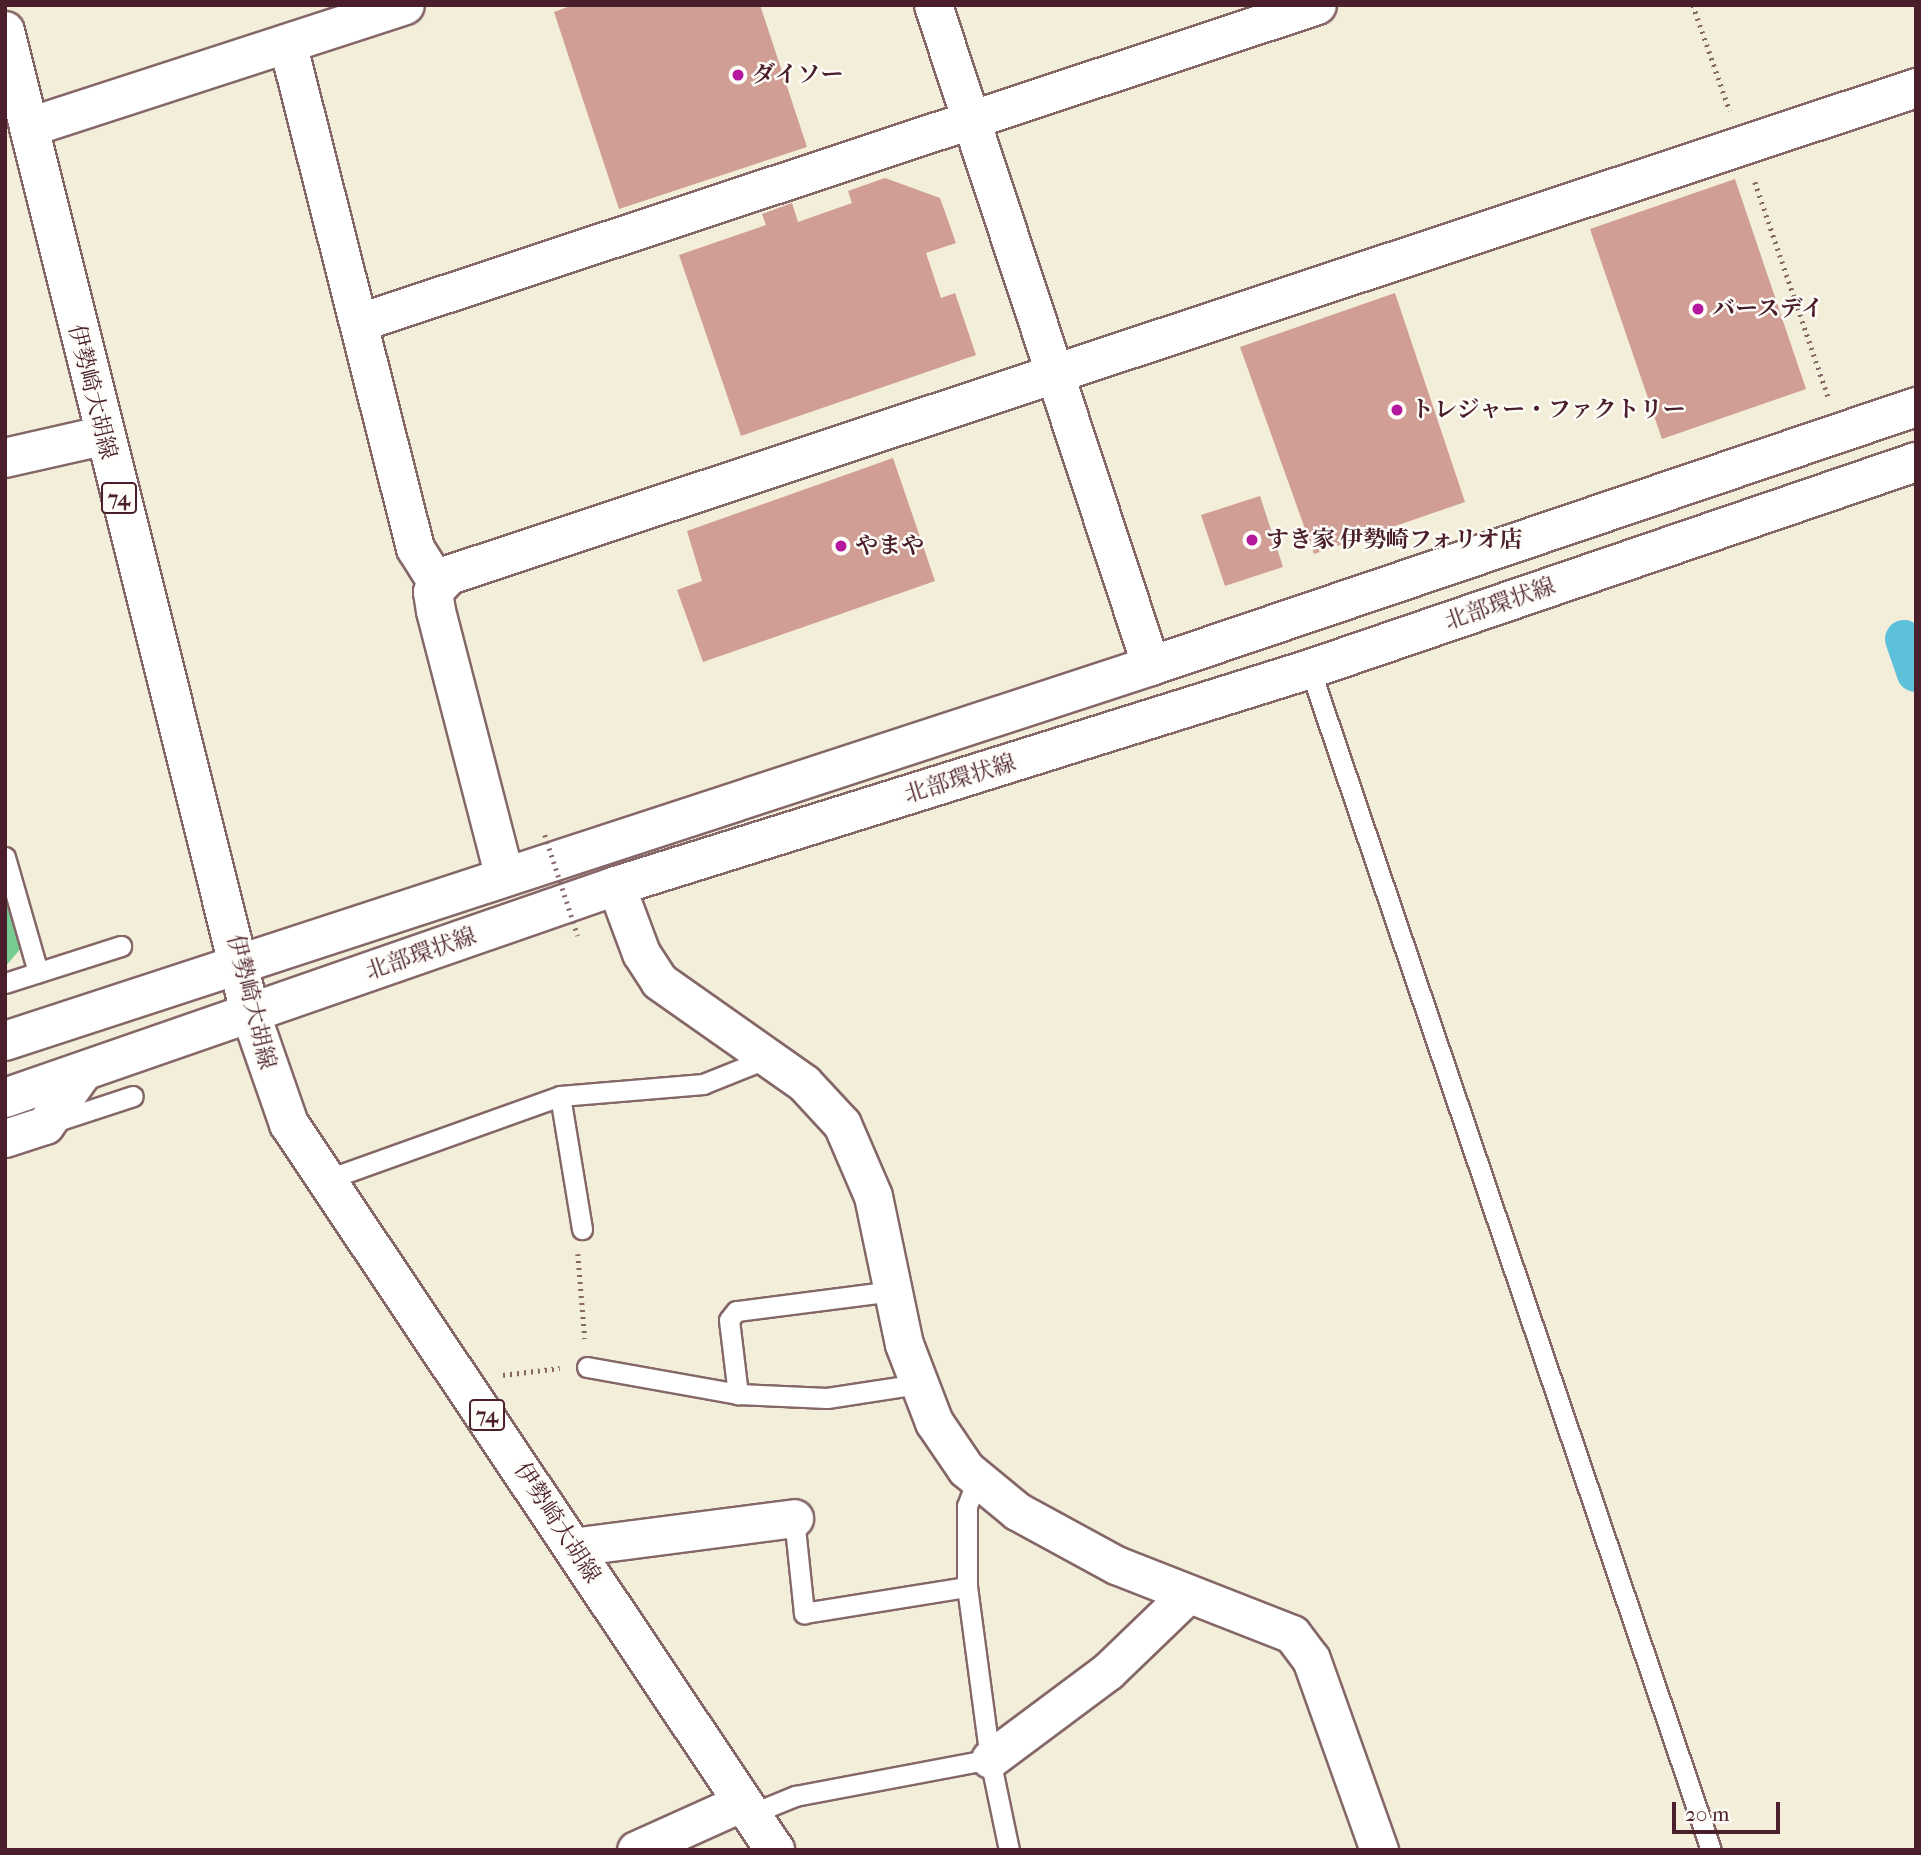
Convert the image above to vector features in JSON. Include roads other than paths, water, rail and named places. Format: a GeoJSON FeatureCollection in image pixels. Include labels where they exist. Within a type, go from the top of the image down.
{"type":"FeatureCollection","features":[{"type":"Feature","properties":{"kind":"street"},"geometry":{"type":"LineString","coordinates":[[30,127],[288,46],[405,5]]}},
{"type":"Feature","properties":{"kind":"street"},"geometry":{"type":"LineString","coordinates":[[933,5],[1057,374],[1151,666]]}},
{"type":"Feature","properties":{"kind":"street"},"geometry":{"type":"LineString","coordinates":[[360,322],[1317,5]]}},
{"type":"Feature","properties":{"kind":"street","name":"伊勢崎大胡線"},"geometry":{"type":"LineString","coordinates":[[5,31],[102,436],[241,963],[250,1012],[289,1124],[331,1178],[572,1547],[775,1850]]}},
{"type":"Feature","properties":{"kind":"street"},"geometry":{"type":"LineString","coordinates":[[288,46],[360,322],[415,548],[437,583],[436,611],[504,874]]}},
{"type":"Feature","properties":{"kind":"street"},"geometry":{"type":"LineString","coordinates":[[437,583],[1741,143],[1916,88]]}},
{"type":"Feature","properties":{"kind":"street"},"geometry":{"type":"LineString","coordinates":[[5,1041],[504,874],[1151,666],[1916,407]]}},
{"type":"Feature","properties":{"kind":"street"},"geometry":{"type":"LineString","coordinates":[[5,458],[102,436]]}},
{"type":"Feature","properties":{"kind":"street","name":"北部環状線"},"geometry":{"type":"LineString","coordinates":[[5,1098],[616,886],[1310,669],[1916,462]]}},
{"type":"Feature","properties":{"kind":"street"},"geometry":{"type":"LineString","coordinates":[[616,886],[641,953],[659,981],[825,1102],[854,1146],[873,1196],[893,1291],[919,1384],[944,1439],[977,1480],[1054,1531],[1187,1595],[1276,1624],[1305,1646],[1379,1850]]}},
{"type":"Feature","properties":{"kind":"street"},"geometry":{"type":"LineString","coordinates":[[5,1138],[45,1125],[82,1073]]}},
{"type":"Feature","properties":{"kind":"street"},"geometry":{"type":"LineString","coordinates":[[572,1547],[794,1518]]}},
{"type":"Feature","properties":{"kind":"street"},"geometry":{"type":"LineString","coordinates":[[990,1759],[1108,1671],[1187,1595]]}},
{"type":"Feature","properties":{"kind":"street"},"geometry":{"type":"LineString","coordinates":[[636,1850],[747,1808]]}},
{"type":"Feature","properties":{"kind":"lane"},"geometry":{"type":"LineString","coordinates":[[1310,669],[1711,1850]]}},
{"type":"Feature","properties":{"kind":"lane"},"geometry":{"type":"LineString","coordinates":[[5,857],[38,972]]}},
{"type":"Feature","properties":{"kind":"lane"},"geometry":{"type":"LineString","coordinates":[[5,983],[121,946]]}},
{"type":"Feature","properties":{"kind":"lane"},"geometry":{"type":"LineString","coordinates":[[331,1178],[560,1096],[703,1084],[768,1058]]}},
{"type":"Feature","properties":{"kind":"lane"},"geometry":{"type":"LineString","coordinates":[[45,1125],[133,1096]]}},
{"type":"Feature","properties":{"kind":"lane"},"geometry":{"type":"LineString","coordinates":[[560,1096],[582,1229]]}},
{"type":"Feature","properties":{"kind":"lane"},"geometry":{"type":"LineString","coordinates":[[738,1394],[729,1320],[736,1311],[893,1291]]}},
{"type":"Feature","properties":{"kind":"lane"},"geometry":{"type":"LineString","coordinates":[[587,1367],[738,1394],[827,1398],[919,1384]]}},
{"type":"Feature","properties":{"kind":"lane"},"geometry":{"type":"LineString","coordinates":[[977,1480],[967,1506],[967,1587],[990,1759],[1009,1850]]}},
{"type":"Feature","properties":{"kind":"lane"},"geometry":{"type":"LineString","coordinates":[[794,1518],[804,1613],[967,1587]]}},
{"type":"Feature","properties":{"kind":"lane"},"geometry":{"type":"LineString","coordinates":[[747,1808],[795,1796],[990,1759]]}},
{"type":"Feature","properties":{"kind":"waterway"},"geometry":{"type":"LineString","coordinates":[[1904,639],[1916,673]]}},
{"type":"Feature","properties":{"kind":"place","name":"ダイソー"},"geometry":{"type":"Point","coordinates":[738,75]}},
{"type":"Feature","properties":{"kind":"place","name":"バースデイ"},"geometry":{"type":"Point","coordinates":[1698,309]}},
{"type":"Feature","properties":{"kind":"place","name":"トレジャー・ファクトリー"},"geometry":{"type":"Point","coordinates":[1397,410]}},
{"type":"Feature","properties":{"kind":"place","name":"すき家 伊勢崎フォリオ店"},"geometry":{"type":"Point","coordinates":[1252,540]}},
{"type":"Feature","properties":{"kind":"place","name":"やまや"},"geometry":{"type":"Point","coordinates":[841,546]}}]}
